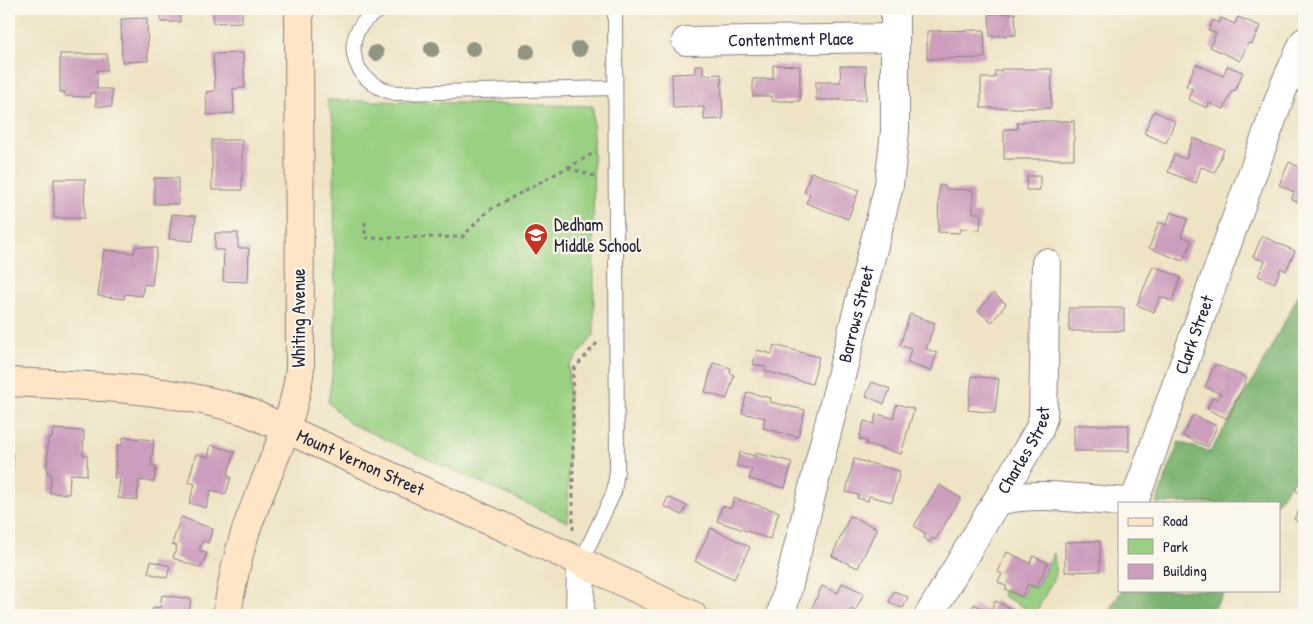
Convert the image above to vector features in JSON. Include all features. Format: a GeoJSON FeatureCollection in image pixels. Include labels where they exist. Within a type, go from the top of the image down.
{"type":"FeatureCollection","features":[{"type":"Feature","properties":{"kind":"street","name":"Whiting Avenue"},"geometry":{"type":"LineString","coordinates":[[227,615],[233,575],[246,530],[286,429],[297,394],[300,368],[299,9]]}},
{"type":"Feature","properties":{"kind":"street","name":"Barrows Street"},"geometry":{"type":"LineString","coordinates":[[781,615],[889,185],[895,131],[895,9]]}},
{"type":"Feature","properties":{"kind":"street","name":"Contentment Place"},"geometry":{"type":"LineString","coordinates":[[686,41],[895,38]]}},
{"type":"Feature","properties":{"kind":"street","name":"Clark Street"},"geometry":{"type":"LineString","coordinates":[[998,501],[1034,497],[1126,502],[1132,500],[1137,494],[1270,123],[1304,42]]}},
{"type":"Feature","properties":{"kind":"street","name":"Charles Street"},"geometry":{"type":"LineString","coordinates":[[930,615],[1039,430],[1043,417],[1046,263]]}},
{"type":"Feature","properties":{"kind":"street","name":"Mount Vernon Street"},"geometry":{"type":"LineString","coordinates":[[9,382],[123,388],[182,395],[248,412],[581,562],[692,615]]}},
{"type":"Feature","properties":{"kind":"street"},"geometry":{"type":"LineString","coordinates":[[580,615],[581,562]]}},
{"type":"Feature","properties":{"kind":"lane"},"geometry":{"type":"LineString","coordinates":[[382,9],[368,17],[359,29],[354,43],[354,57],[360,71],[369,82],[382,90],[396,92],[615,88]]}},
{"type":"Feature","properties":{"kind":"lane"},"geometry":{"type":"LineString","coordinates":[[581,562],[611,499],[617,470],[615,9]]}},
{"type":"Feature","properties":{"kind":"path"},"geometry":{"type":"LineString","coordinates":[[365,222],[365,238],[462,237],[489,210],[599,150],[599,159]]}},
{"type":"Feature","properties":{"kind":"path"},"geometry":{"type":"LineString","coordinates":[[568,168],[599,177]]}},
{"type":"Feature","properties":{"kind":"path"},"geometry":{"type":"LineString","coordinates":[[599,168],[599,187]]}},
{"type":"Feature","properties":{"kind":"path"},"geometry":{"type":"LineString","coordinates":[[573,532],[573,370],[596,344],[598,335]]}},
{"type":"Feature","properties":{"kind":"green space"},"geometry":{"type":"Polygon","coordinates":[[[327,100],[593,106],[594,335],[569,366],[568,522],[349,423],[328,402],[335,356],[334,126],[327,100]]]}},
{"type":"Feature","properties":{"kind":"green space"},"geometry":{"type":"Polygon","coordinates":[[[1304,285],[1304,464],[1278,502],[1156,502],[1179,442],[1210,452],[1255,377],[1304,285]]]}},
{"type":"Feature","properties":{"kind":"green space"},"geometry":{"type":"Polygon","coordinates":[[[1054,553],[1056,574],[1035,614],[1002,595],[1005,589],[1022,597],[1028,584],[1036,588],[1054,553]]]}},
{"type":"Feature","properties":{"kind":"green space"},"geometry":{"type":"Polygon","coordinates":[[[1121,592],[1225,592],[1210,615],[1106,615],[1121,592]]]}},
{"type":"Feature","properties":{"kind":"building"},"geometry":{"type":"Polygon","coordinates":[[[161,9],[180,9],[180,22],[161,22],[161,9]]]}},
{"type":"Feature","properties":{"kind":"building"},"geometry":{"type":"Polygon","coordinates":[[[213,9],[242,9],[242,22],[213,23],[213,9]]]}},
{"type":"Feature","properties":{"kind":"building"},"geometry":{"type":"Polygon","coordinates":[[[815,9],[855,9],[855,14],[815,14],[815,9]]]}},
{"type":"Feature","properties":{"kind":"building"},"geometry":{"type":"Polygon","coordinates":[[[1015,13],[1016,35],[990,36],[989,14],[1015,13]]]}},
{"type":"Feature","properties":{"kind":"building"},"geometry":{"type":"Polygon","coordinates":[[[1238,17],[1260,26],[1252,44],[1248,43],[1240,61],[1210,47],[1216,33],[1208,30],[1213,20],[1219,23],[1221,18],[1235,24],[1238,17]]]}},
{"type":"Feature","properties":{"kind":"building"},"geometry":{"type":"Polygon","coordinates":[[[147,18],[148,61],[122,62],[121,19],[147,18]]]}},
{"type":"Feature","properties":{"kind":"building"},"geometry":{"type":"Polygon","coordinates":[[[984,30],[985,58],[927,59],[927,31],[984,30]]]}},
{"type":"Feature","properties":{"kind":"building"},"geometry":{"type":"Polygon","coordinates":[[[243,53],[245,88],[233,89],[234,113],[207,115],[206,92],[215,91],[213,54],[243,53]]]}},
{"type":"Feature","properties":{"kind":"building"},"geometry":{"type":"Polygon","coordinates":[[[60,54],[107,54],[107,70],[97,70],[97,89],[112,89],[112,107],[96,106],[96,93],[90,93],[90,97],[65,96],[65,92],[60,92],[60,54]]]}},
{"type":"Feature","properties":{"kind":"building"},"geometry":{"type":"Polygon","coordinates":[[[1196,64],[1223,76],[1227,66],[1243,72],[1235,91],[1232,90],[1224,109],[1209,103],[1207,108],[1188,99],[1192,89],[1186,86],[1196,64]]]}},
{"type":"Feature","properties":{"kind":"building"},"geometry":{"type":"Polygon","coordinates":[[[695,65],[703,65],[703,75],[721,74],[723,119],[704,120],[704,107],[673,108],[672,74],[695,73],[695,65]]]}},
{"type":"Feature","properties":{"kind":"building"},"geometry":{"type":"Polygon","coordinates":[[[773,65],[800,66],[800,101],[772,101],[772,96],[753,96],[753,79],[773,79],[773,65]]]}},
{"type":"Feature","properties":{"kind":"building"},"geometry":{"type":"Polygon","coordinates":[[[840,66],[866,66],[866,100],[816,100],[816,82],[841,82],[840,66]]]}},
{"type":"Feature","properties":{"kind":"building"},"geometry":{"type":"Polygon","coordinates":[[[1001,69],[1052,69],[1051,108],[981,108],[981,78],[995,78],[995,71],[1001,71],[1001,69]]]}},
{"type":"Feature","properties":{"kind":"building"},"geometry":{"type":"Polygon","coordinates":[[[1154,111],[1175,121],[1166,143],[1144,133],[1154,111]]]}},
{"type":"Feature","properties":{"kind":"building"},"geometry":{"type":"Polygon","coordinates":[[[1023,121],[1074,121],[1074,159],[1004,159],[1004,129],[1018,129],[1017,123],[1023,123],[1023,121]]]}},
{"type":"Feature","properties":{"kind":"building"},"geometry":{"type":"Polygon","coordinates":[[[1193,138],[1224,149],[1215,172],[1201,167],[1196,183],[1168,172],[1174,155],[1186,159],[1193,138]]]}},
{"type":"Feature","properties":{"kind":"building"},"geometry":{"type":"Polygon","coordinates":[[[212,140],[242,140],[242,190],[212,190],[212,140]]]}},
{"type":"Feature","properties":{"kind":"building"},"geometry":{"type":"Polygon","coordinates":[[[1289,162],[1304,169],[1304,205],[1291,199],[1294,192],[1279,185],[1289,162]]]}},
{"type":"Feature","properties":{"kind":"building"},"geometry":{"type":"Polygon","coordinates":[[[811,172],[859,190],[848,219],[806,203],[810,194],[804,192],[811,172]]]}},
{"type":"Feature","properties":{"kind":"building"},"geometry":{"type":"Polygon","coordinates":[[[1027,176],[1040,176],[1040,190],[1026,190],[1027,176]]]}},
{"type":"Feature","properties":{"kind":"building"},"geometry":{"type":"Polygon","coordinates":[[[154,178],[178,178],[178,204],[154,204],[154,178]]]}},
{"type":"Feature","properties":{"kind":"building"},"geometry":{"type":"Polygon","coordinates":[[[54,179],[85,179],[84,218],[54,218],[54,179]]]}},
{"type":"Feature","properties":{"kind":"building"},"geometry":{"type":"Polygon","coordinates":[[[939,185],[946,186],[946,189],[973,190],[973,213],[981,213],[980,230],[960,229],[959,233],[938,232],[939,185]]]}},
{"type":"Feature","properties":{"kind":"building"},"geometry":{"type":"Polygon","coordinates":[[[1171,212],[1188,219],[1181,236],[1192,241],[1183,261],[1149,248],[1159,222],[1166,225],[1171,212]]]}},
{"type":"Feature","properties":{"kind":"building"},"geometry":{"type":"Polygon","coordinates":[[[172,214],[196,216],[193,241],[169,239],[172,214]]]}},
{"type":"Feature","properties":{"kind":"building"},"geometry":{"type":"Polygon","coordinates":[[[215,233],[238,233],[238,248],[249,248],[248,282],[223,281],[224,250],[215,250],[215,233]]]}},
{"type":"Feature","properties":{"kind":"building"},"geometry":{"type":"Polygon","coordinates":[[[1262,236],[1295,251],[1286,271],[1281,268],[1275,283],[1258,276],[1265,261],[1253,257],[1262,236]]]}},
{"type":"Feature","properties":{"kind":"building"},"geometry":{"type":"Polygon","coordinates":[[[136,246],[157,248],[152,285],[144,284],[142,296],[125,294],[124,299],[98,296],[104,250],[134,253],[136,246]]]}},
{"type":"Feature","properties":{"kind":"building"},"geometry":{"type":"Polygon","coordinates":[[[1153,266],[1181,277],[1172,301],[1160,297],[1154,312],[1137,305],[1153,266]]]}},
{"type":"Feature","properties":{"kind":"building"},"geometry":{"type":"Polygon","coordinates":[[[993,293],[1006,304],[992,322],[978,311],[993,293]]]}},
{"type":"Feature","properties":{"kind":"building"},"geometry":{"type":"Polygon","coordinates":[[[1069,308],[1124,308],[1124,331],[1069,331],[1069,308]]]}},
{"type":"Feature","properties":{"kind":"building"},"geometry":{"type":"Polygon","coordinates":[[[910,314],[935,323],[926,349],[937,353],[931,371],[907,363],[911,349],[900,345],[910,314]]]}},
{"type":"Feature","properties":{"kind":"building"},"geometry":{"type":"Polygon","coordinates":[[[774,345],[819,357],[812,384],[765,371],[766,367],[753,364],[757,350],[772,354],[774,345]]]}},
{"type":"Feature","properties":{"kind":"building"},"geometry":{"type":"Polygon","coordinates":[[[713,363],[731,368],[730,373],[734,375],[727,399],[705,392],[713,363]]]}},
{"type":"Feature","properties":{"kind":"building"},"geometry":{"type":"Polygon","coordinates":[[[1215,364],[1247,378],[1228,419],[1207,409],[1213,397],[1218,400],[1221,394],[1205,387],[1215,364]]]}},
{"type":"Feature","properties":{"kind":"building"},"geometry":{"type":"Polygon","coordinates":[[[972,376],[999,379],[995,413],[968,410],[972,376]]]}},
{"type":"Feature","properties":{"kind":"building"},"geometry":{"type":"Polygon","coordinates":[[[872,382],[890,389],[884,404],[866,396],[872,382]]]}},
{"type":"Feature","properties":{"kind":"building"},"geometry":{"type":"Polygon","coordinates":[[[747,392],[771,398],[770,402],[805,410],[798,437],[763,428],[765,418],[742,413],[747,392]]]}},
{"type":"Feature","properties":{"kind":"building"},"geometry":{"type":"Polygon","coordinates":[[[897,404],[914,409],[901,454],[866,444],[867,441],[859,439],[864,421],[874,424],[876,414],[893,418],[897,404]]]}},
{"type":"Feature","properties":{"kind":"building"},"geometry":{"type":"Polygon","coordinates":[[[1193,415],[1217,426],[1208,447],[1183,436],[1193,415]]]}},
{"type":"Feature","properties":{"kind":"building"},"geometry":{"type":"Polygon","coordinates":[[[1074,425],[1129,425],[1129,451],[1074,451],[1074,425]]]}},
{"type":"Feature","properties":{"kind":"building"},"geometry":{"type":"Polygon","coordinates":[[[53,429],[84,431],[83,455],[87,455],[87,475],[70,474],[69,494],[50,493],[51,473],[47,473],[48,438],[52,438],[53,429]]]}},
{"type":"Feature","properties":{"kind":"building"},"geometry":{"type":"Polygon","coordinates":[[[123,437],[154,440],[151,465],[156,466],[154,482],[139,480],[137,500],[118,498],[120,478],[114,478],[117,445],[122,446],[123,437]]]}},
{"type":"Feature","properties":{"kind":"building"},"geometry":{"type":"Polygon","coordinates":[[[211,445],[235,452],[227,476],[231,477],[226,494],[211,490],[206,508],[189,503],[195,484],[188,482],[196,454],[208,457],[211,445]]]}},
{"type":"Feature","properties":{"kind":"building"},"geometry":{"type":"Polygon","coordinates":[[[740,452],[755,456],[756,453],[792,462],[785,488],[749,479],[752,469],[736,466],[740,452]]]}},
{"type":"Feature","properties":{"kind":"building"},"geometry":{"type":"Polygon","coordinates":[[[9,453],[13,454],[13,470],[9,470],[9,453]]]}},
{"type":"Feature","properties":{"kind":"building"},"geometry":{"type":"Polygon","coordinates":[[[854,459],[900,471],[892,502],[869,496],[868,501],[857,498],[858,495],[846,492],[854,459]]]}},
{"type":"Feature","properties":{"kind":"building"},"geometry":{"type":"Polygon","coordinates":[[[1304,475],[1304,495],[1295,490],[1304,475]]]}},
{"type":"Feature","properties":{"kind":"building"},"geometry":{"type":"Polygon","coordinates":[[[939,485],[961,498],[935,540],[932,538],[930,542],[924,538],[926,534],[914,526],[939,485]]]}},
{"type":"Feature","properties":{"kind":"building"},"geometry":{"type":"Polygon","coordinates":[[[668,497],[687,506],[682,515],[664,506],[668,497]]]}},
{"type":"Feature","properties":{"kind":"building"},"geometry":{"type":"Polygon","coordinates":[[[734,498],[779,512],[770,539],[717,521],[722,506],[731,508],[734,498]]]}},
{"type":"Feature","properties":{"kind":"building"},"geometry":{"type":"Polygon","coordinates":[[[1304,502],[1304,525],[1294,519],[1304,502]]]}},
{"type":"Feature","properties":{"kind":"building"},"geometry":{"type":"Polygon","coordinates":[[[850,516],[877,528],[858,568],[832,556],[850,516]]]}},
{"type":"Feature","properties":{"kind":"building"},"geometry":{"type":"Polygon","coordinates":[[[181,517],[213,529],[208,543],[203,541],[199,550],[207,553],[201,568],[173,558],[177,546],[172,544],[181,517]]]}},
{"type":"Feature","properties":{"kind":"building"},"geometry":{"type":"Polygon","coordinates":[[[711,528],[750,547],[734,579],[695,561],[711,528]]]}},
{"type":"Feature","properties":{"kind":"building"},"geometry":{"type":"Polygon","coordinates":[[[1100,541],[1100,571],[1065,572],[1065,542],[1100,541]]]}},
{"type":"Feature","properties":{"kind":"building"},"geometry":{"type":"Polygon","coordinates":[[[1007,552],[1030,563],[1033,556],[1048,563],[1036,588],[1028,584],[1022,597],[1005,589],[1007,587],[998,582],[1002,574],[998,572],[1007,552]]]}},
{"type":"Feature","properties":{"kind":"building"},"geometry":{"type":"Polygon","coordinates":[[[151,561],[170,566],[167,578],[148,573],[151,561]]]}},
{"type":"Feature","properties":{"kind":"building"},"geometry":{"type":"Polygon","coordinates":[[[842,583],[864,593],[855,611],[851,609],[848,615],[809,614],[822,586],[838,593],[842,583]]]}},
{"type":"Feature","properties":{"kind":"building"},"geometry":{"type":"Polygon","coordinates":[[[894,591],[908,597],[903,608],[889,602],[894,591]]]}},
{"type":"Feature","properties":{"kind":"building"},"geometry":{"type":"Polygon","coordinates":[[[162,595],[191,599],[189,613],[196,615],[152,615],[153,607],[160,608],[162,595]]]}},
{"type":"Feature","properties":{"kind":"building"},"geometry":{"type":"Polygon","coordinates":[[[995,601],[1014,610],[1012,615],[968,615],[974,604],[990,612],[995,601]]]}},
{"type":"Feature","properties":{"kind":"place","name":"Dedham Middle School"},"geometry":{"type":"Point","coordinates":[536,256]}}]}
